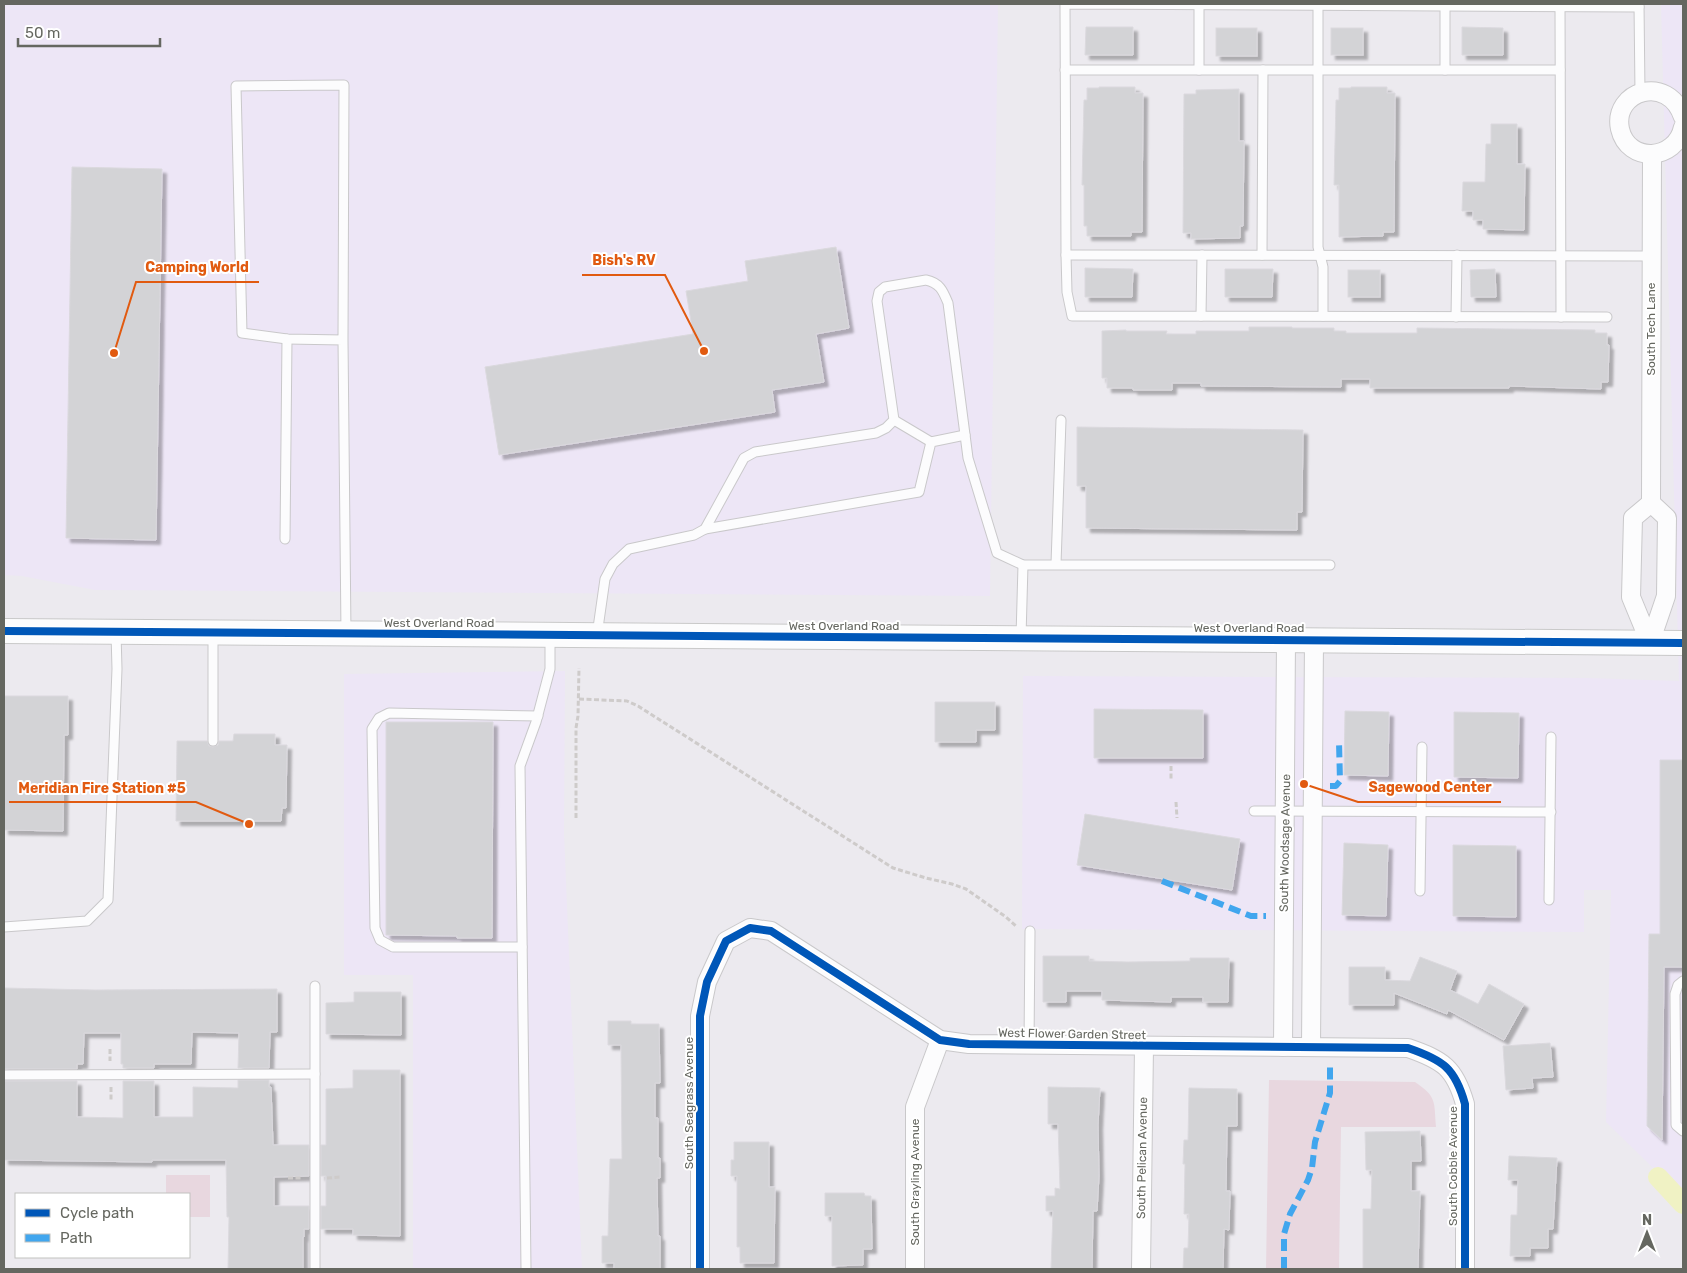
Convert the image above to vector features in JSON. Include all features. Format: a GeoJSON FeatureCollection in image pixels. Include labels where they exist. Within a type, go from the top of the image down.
{"type":"FeatureCollection","features":[{"type":"Feature","properties":{"kind":"street"},"geometry":{"type":"LineString","coordinates":[[1682,110],[1667,95],[1658,91],[1640,93],[1630,99],[1624,108],[1620,118],[1620,129],[1624,139],[1631,147],[1641,153],[1652,155],[1662,153],[1672,147],[1679,139],[1683,127]]}},
{"type":"Feature","properties":{"kind":"street","name":"South Tech Lane"},"geometry":{"type":"LineString","coordinates":[[1651,503],[1652,155]]}},
{"type":"Feature","properties":{"kind":"street"},"geometry":{"type":"LineString","coordinates":[[1651,503],[1667,518],[1667,528],[1666,596],[1650,643],[1631,597],[1633,518],[1651,503]]}},
{"type":"Feature","properties":{"kind":"street","name":"West Overland Road"},"geometry":{"type":"LineString","coordinates":[[4,631],[1683,643]]}},
{"type":"Feature","properties":{"kind":"street","name":"South Woodsage Avenue"},"geometry":{"type":"LineString","coordinates":[[1283,1047],[1286,640]]}},
{"type":"Feature","properties":{"kind":"street"},"geometry":{"type":"LineString","coordinates":[[1311,1047],[1314,640]]}},
{"type":"Feature","properties":{"kind":"street","name":"West Flower Garden Street"},"geometry":{"type":"LineString","coordinates":[[726,941],[750,928],[771,931],[940,1040],[969,1044],[1408,1048],[1430,1055],[1448,1068]]}},
{"type":"Feature","properties":{"kind":"street","name":"South Seagrass Avenue"},"geometry":{"type":"LineString","coordinates":[[700,1269],[700,1016],[707,982],[726,941]]}},
{"type":"Feature","properties":{"kind":"street","name":"South Grayling Avenue"},"geometry":{"type":"LineString","coordinates":[[915,1269],[915,1106],[940,1040]]}},
{"type":"Feature","properties":{"kind":"street","name":"South Pelican Avenue"},"geometry":{"type":"LineString","coordinates":[[1141,1269],[1144,1046]]}},
{"type":"Feature","properties":{"kind":"street","name":"South Cobble Avenue"},"geometry":{"type":"LineString","coordinates":[[1448,1068],[1460,1084],[1466,1104],[1464,1269]]}},
{"type":"Feature","properties":{"kind":"lane"},"geometry":{"type":"LineString","coordinates":[[1607,317],[1072,316],[1067,292],[1066,255],[1065,4],[1639,6],[1640,93]]}},
{"type":"Feature","properties":{"kind":"lane"},"geometry":{"type":"LineString","coordinates":[[1198,5],[1199,70]]}},
{"type":"Feature","properties":{"kind":"lane"},"geometry":{"type":"LineString","coordinates":[[1318,6],[1318,247],[1323,267],[1323,316]]}},
{"type":"Feature","properties":{"kind":"lane"},"geometry":{"type":"LineString","coordinates":[[1445,6],[1445,70]]}},
{"type":"Feature","properties":{"kind":"lane"},"geometry":{"type":"LineString","coordinates":[[1560,7],[1561,317]]}},
{"type":"Feature","properties":{"kind":"lane"},"geometry":{"type":"LineString","coordinates":[[1065,70],[1560,70]]}},
{"type":"Feature","properties":{"kind":"lane"},"geometry":{"type":"LineString","coordinates":[[1262,255],[1263,70]]}},
{"type":"Feature","properties":{"kind":"lane"},"geometry":{"type":"LineString","coordinates":[[343,340],[286,338],[242,333],[236,86],[344,85],[343,340],[346,634]]}},
{"type":"Feature","properties":{"kind":"lane"},"geometry":{"type":"LineString","coordinates":[[1066,255],[1652,256]]}},
{"type":"Feature","properties":{"kind":"lane"},"geometry":{"type":"LineString","coordinates":[[1202,255],[1202,316]]}},
{"type":"Feature","properties":{"kind":"lane"},"geometry":{"type":"LineString","coordinates":[[1456,317],[1457,255]]}},
{"type":"Feature","properties":{"kind":"lane"},"geometry":{"type":"LineString","coordinates":[[894,420],[877,301],[879,292],[885,287],[926,280],[933,281],[941,287],[948,303],[968,458],[997,553],[1023,565],[1330,565]]}},
{"type":"Feature","properties":{"kind":"lane"},"geometry":{"type":"LineString","coordinates":[[285,539],[286,338]]}},
{"type":"Feature","properties":{"kind":"lane"},"geometry":{"type":"LineString","coordinates":[[894,420],[931,442],[965,435]]}},
{"type":"Feature","properties":{"kind":"lane"},"geometry":{"type":"LineString","coordinates":[[705,530],[744,458],[755,452],[876,433],[886,428],[894,420]]}},
{"type":"Feature","properties":{"kind":"lane"},"geometry":{"type":"LineString","coordinates":[[1056,564],[1061,420]]}},
{"type":"Feature","properties":{"kind":"lane"},"geometry":{"type":"LineString","coordinates":[[597,635],[605,579],[613,564],[629,549],[694,536],[705,530],[919,492],[931,442]]}},
{"type":"Feature","properties":{"kind":"lane"},"geometry":{"type":"LineString","coordinates":[[1021,638],[1023,565]]}},
{"type":"Feature","properties":{"kind":"lane"},"geometry":{"type":"LineString","coordinates":[[4,927],[87,921],[108,900],[117,670],[116,632]]}},
{"type":"Feature","properties":{"kind":"lane"},"geometry":{"type":"LineString","coordinates":[[214,633],[214,741]]}},
{"type":"Feature","properties":{"kind":"lane"},"geometry":{"type":"LineString","coordinates":[[526,1269],[520,766],[538,716],[550,668],[550,635]]}},
{"type":"Feature","properties":{"kind":"lane"},"geometry":{"type":"LineString","coordinates":[[522,947],[393,947],[380,940],[375,928],[372,729],[379,718],[389,713],[538,716]]}},
{"type":"Feature","properties":{"kind":"lane"},"geometry":{"type":"LineString","coordinates":[[1549,900],[1551,737]]}},
{"type":"Feature","properties":{"kind":"lane"},"geometry":{"type":"LineString","coordinates":[[1420,891],[1422,747]]}},
{"type":"Feature","properties":{"kind":"lane"},"geometry":{"type":"LineString","coordinates":[[1254,811],[1551,812]]}},
{"type":"Feature","properties":{"kind":"lane"},"geometry":{"type":"LineString","coordinates":[[1029,1045],[1030,932]]}},
{"type":"Feature","properties":{"kind":"lane"},"geometry":{"type":"LineString","coordinates":[[1683,981],[1678,984],[1675,994],[1675,1013],[1676,1125],[1683,1131]]}},
{"type":"Feature","properties":{"kind":"lane"},"geometry":{"type":"LineString","coordinates":[[314,986],[315,1269]]}},
{"type":"Feature","properties":{"kind":"lane"},"geometry":{"type":"LineString","coordinates":[[4,1075],[315,1074]]}},
{"type":"Feature","properties":{"kind":"path"},"geometry":{"type":"LineString","coordinates":[[576,818],[576,728],[579,699],[579,668]]}},
{"type":"Feature","properties":{"kind":"path"},"geometry":{"type":"LineString","coordinates":[[579,699],[627,701],[632,703],[893,868],[966,889],[1022,930],[1030,932]]}},
{"type":"Feature","properties":{"kind":"path"},"geometry":{"type":"LineString","coordinates":[[1171,766],[1171,780]]}},
{"type":"Feature","properties":{"kind":"path"},"geometry":{"type":"LineString","coordinates":[[1176,802],[1177,818]]}},
{"type":"Feature","properties":{"kind":"shaded area"},"geometry":{"type":"Polygon","coordinates":[[[4,4],[998,4],[990,596],[95,590],[22,576],[4,575],[4,4]]]}},
{"type":"Feature","properties":{"kind":"shaded area"},"geometry":{"type":"Polygon","coordinates":[[[1661,4],[1683,4],[1683,1197],[1606,1122],[1611,890],[1584,890],[1584,932],[1022,929],[1023,676],[1587,678],[1679,681],[1661,4]]]}},
{"type":"Feature","properties":{"kind":"shaded area"},"geometry":{"type":"Polygon","coordinates":[[[565,671],[564,833],[582,1269],[413,1269],[413,975],[344,975],[344,674],[565,671]]]}},
{"type":"Feature","properties":{"kind":"shaded area"},"geometry":{"type":"Polygon","coordinates":[[[1269,1080],[1415,1082],[1433,1100],[1436,1127],[1341,1127],[1339,1269],[1266,1269],[1269,1080]]]}},
{"type":"Feature","properties":{"kind":"shaded area"},"geometry":{"type":"Polygon","coordinates":[[[166,1175],[210,1175],[210,1217],[190,1217],[190,1193],[166,1193],[166,1175]]]}},
{"type":"Feature","properties":{"kind":"building"},"geometry":{"type":"Polygon","coordinates":[[[1086,27],[1133,27],[1133,55],[1085,55],[1086,27]]]}},
{"type":"Feature","properties":{"kind":"building"},"geometry":{"type":"Polygon","coordinates":[[[1462,27],[1503,28],[1503,55],[1462,55],[1462,27]]]}},
{"type":"Feature","properties":{"kind":"building"},"geometry":{"type":"Polygon","coordinates":[[[1216,28],[1257,28],[1257,56],[1216,56],[1216,28]]]}},
{"type":"Feature","properties":{"kind":"building"},"geometry":{"type":"Polygon","coordinates":[[[1331,28],[1363,28],[1363,55],[1331,55],[1331,28]]]}},
{"type":"Feature","properties":{"kind":"building"},"geometry":{"type":"Polygon","coordinates":[[[1135,87],[1135,93],[1143,93],[1142,232],[1131,232],[1131,236],[1087,236],[1087,226],[1084,226],[1084,185],[1082,185],[1084,100],[1087,100],[1087,88],[1135,87]]]}},
{"type":"Feature","properties":{"kind":"building"},"geometry":{"type":"Polygon","coordinates":[[[1387,87],[1387,93],[1395,93],[1394,232],[1383,232],[1383,236],[1339,237],[1339,185],[1334,185],[1336,100],[1339,100],[1339,88],[1387,87]]]}},
{"type":"Feature","properties":{"kind":"building"},"geometry":{"type":"Polygon","coordinates":[[[1239,89],[1239,141],[1244,141],[1243,226],[1240,226],[1240,238],[1191,239],[1191,233],[1183,233],[1184,94],[1196,94],[1196,90],[1239,89]]]}},
{"type":"Feature","properties":{"kind":"building"},"geometry":{"type":"Polygon","coordinates":[[[1491,124],[1517,124],[1517,164],[1525,164],[1524,230],[1483,229],[1483,220],[1473,220],[1473,211],[1462,211],[1463,182],[1485,182],[1486,144],[1491,144],[1491,124]]]}},
{"type":"Feature","properties":{"kind":"building"},"geometry":{"type":"Polygon","coordinates":[[[72,167],[162,169],[156,540],[66,538],[72,167]]]}},
{"type":"Feature","properties":{"kind":"building"},"geometry":{"type":"Polygon","coordinates":[[[836,247],[849,328],[816,334],[824,382],[772,390],[775,412],[499,455],[485,367],[693,334],[686,291],[748,281],[745,261],[836,247]]]}},
{"type":"Feature","properties":{"kind":"building"},"geometry":{"type":"Polygon","coordinates":[[[1085,268],[1133,269],[1132,297],[1085,297],[1085,268]]]}},
{"type":"Feature","properties":{"kind":"building"},"geometry":{"type":"Polygon","coordinates":[[[1225,269],[1273,269],[1272,297],[1225,297],[1225,269]]]}},
{"type":"Feature","properties":{"kind":"building"},"geometry":{"type":"Polygon","coordinates":[[[1495,269],[1496,297],[1471,297],[1470,270],[1495,269]]]}},
{"type":"Feature","properties":{"kind":"building"},"geometry":{"type":"Polygon","coordinates":[[[1348,270],[1380,270],[1380,297],[1348,297],[1348,270]]]}},
{"type":"Feature","properties":{"kind":"building"},"geometry":{"type":"Polygon","coordinates":[[[1249,327],[1334,328],[1334,331],[1346,331],[1346,333],[1417,333],[1417,328],[1595,330],[1595,333],[1607,333],[1607,345],[1609,345],[1608,382],[1601,382],[1601,389],[1509,386],[1509,388],[1370,388],[1370,379],[1341,379],[1341,387],[1201,386],[1201,383],[1172,383],[1172,390],[1133,390],[1133,388],[1107,388],[1107,378],[1102,378],[1102,331],[1167,331],[1166,334],[1196,334],[1196,331],[1249,331],[1249,327]]]}},
{"type":"Feature","properties":{"kind":"building"},"geometry":{"type":"Polygon","coordinates":[[[1077,427],[1303,430],[1302,512],[1297,512],[1297,530],[1086,528],[1086,486],[1077,486],[1077,427]]]}},
{"type":"Feature","properties":{"kind":"building"},"geometry":{"type":"Polygon","coordinates":[[[4,696],[68,696],[68,735],[64,735],[63,831],[4,830],[4,696]]]}},
{"type":"Feature","properties":{"kind":"building"},"geometry":{"type":"Polygon","coordinates":[[[935,702],[995,702],[995,730],[976,730],[976,742],[935,742],[935,702]]]}},
{"type":"Feature","properties":{"kind":"building"},"geometry":{"type":"Polygon","coordinates":[[[1094,709],[1203,710],[1203,758],[1094,758],[1094,709]]]}},
{"type":"Feature","properties":{"kind":"building"},"geometry":{"type":"Polygon","coordinates":[[[1345,711],[1389,712],[1388,776],[1344,775],[1345,711]]]}},
{"type":"Feature","properties":{"kind":"building"},"geometry":{"type":"Polygon","coordinates":[[[1454,712],[1519,713],[1518,778],[1454,777],[1454,712]]]}},
{"type":"Feature","properties":{"kind":"building"},"geometry":{"type":"Polygon","coordinates":[[[386,722],[493,722],[492,938],[386,935],[386,722]]]}},
{"type":"Feature","properties":{"kind":"building"},"geometry":{"type":"Polygon","coordinates":[[[234,734],[275,734],[275,745],[287,745],[286,808],[282,808],[281,821],[176,821],[177,741],[207,741],[209,746],[213,747],[218,745],[219,741],[233,741],[234,734]]]}},
{"type":"Feature","properties":{"kind":"building"},"geometry":{"type":"Polygon","coordinates":[[[1660,760],[1683,760],[1683,967],[1664,967],[1662,1140],[1647,1126],[1649,934],[1660,934],[1660,760]]]}},
{"type":"Feature","properties":{"kind":"building"},"geometry":{"type":"Polygon","coordinates":[[[1085,814],[1240,839],[1232,890],[1077,865],[1085,814]]]}},
{"type":"Feature","properties":{"kind":"building"},"geometry":{"type":"Polygon","coordinates":[[[1344,843],[1388,845],[1386,916],[1342,915],[1344,843]]]}},
{"type":"Feature","properties":{"kind":"building"},"geometry":{"type":"Polygon","coordinates":[[[1453,845],[1516,846],[1516,917],[1453,916],[1453,845]]]}},
{"type":"Feature","properties":{"kind":"building"},"geometry":{"type":"Polygon","coordinates":[[[1043,956],[1089,956],[1089,961],[1128,962],[1190,961],[1190,958],[1229,958],[1228,1002],[1203,1002],[1203,997],[1171,997],[1171,1002],[1102,1000],[1102,991],[1066,991],[1066,1002],[1043,1002],[1043,956]]]}},
{"type":"Feature","properties":{"kind":"building"},"geometry":{"type":"Polygon","coordinates":[[[1420,957],[1457,971],[1450,990],[1478,1004],[1489,984],[1524,1004],[1504,1040],[1448,1010],[1447,1014],[1394,993],[1394,1005],[1349,1005],[1349,967],[1385,967],[1385,980],[1410,981],[1420,957]]]}},
{"type":"Feature","properties":{"kind":"building"},"geometry":{"type":"Polygon","coordinates":[[[4,988],[95,990],[277,989],[277,1032],[270,1032],[269,1068],[238,1068],[239,1033],[192,1032],[191,1064],[154,1064],[154,1068],[123,1068],[123,1064],[121,1064],[121,1033],[84,1033],[83,1064],[77,1064],[77,1069],[4,1069],[4,988]]]}},
{"type":"Feature","properties":{"kind":"building"},"geometry":{"type":"Polygon","coordinates":[[[354,992],[401,992],[401,1035],[326,1034],[326,1003],[354,1002],[354,992]]]}},
{"type":"Feature","properties":{"kind":"building"},"geometry":{"type":"Polygon","coordinates":[[[608,1021],[631,1021],[631,1024],[659,1024],[660,1083],[655,1083],[655,1118],[658,1118],[658,1158],[660,1158],[660,1178],[657,1178],[660,1269],[614,1269],[614,1263],[602,1263],[602,1236],[608,1236],[610,1159],[622,1159],[621,1045],[608,1045],[608,1021]]]}},
{"type":"Feature","properties":{"kind":"building"},"geometry":{"type":"Polygon","coordinates":[[[1550,1043],[1553,1077],[1532,1078],[1533,1088],[1506,1090],[1503,1046],[1550,1043]]]}},
{"type":"Feature","properties":{"kind":"building"},"geometry":{"type":"Polygon","coordinates":[[[353,1070],[400,1070],[400,1236],[353,1235],[353,1229],[321,1229],[321,1206],[326,1206],[326,1176],[321,1176],[321,1145],[326,1145],[326,1089],[353,1088],[353,1070]]]}},
{"type":"Feature","properties":{"kind":"building"},"geometry":{"type":"Polygon","coordinates":[[[238,1080],[269,1080],[269,1087],[271,1087],[273,1145],[309,1145],[309,1176],[274,1177],[274,1206],[309,1206],[309,1229],[304,1229],[303,1237],[303,1269],[228,1269],[229,1217],[227,1217],[226,1160],[152,1160],[152,1162],[4,1160],[4,1081],[77,1081],[77,1117],[123,1118],[123,1081],[154,1081],[154,1117],[193,1117],[193,1087],[238,1088],[238,1080]]]}},
{"type":"Feature","properties":{"kind":"building"},"geometry":{"type":"Polygon","coordinates":[[[1048,1087],[1100,1088],[1098,1125],[1099,1176],[1097,1211],[1093,1211],[1092,1269],[1051,1269],[1053,1211],[1046,1211],[1046,1196],[1055,1196],[1055,1188],[1060,1189],[1058,1124],[1048,1124],[1048,1087]]]}},
{"type":"Feature","properties":{"kind":"building"},"geometry":{"type":"Polygon","coordinates":[[[1189,1088],[1237,1089],[1237,1126],[1227,1126],[1226,1191],[1230,1191],[1229,1230],[1224,1229],[1223,1269],[1183,1269],[1184,1248],[1188,1248],[1189,1214],[1184,1214],[1185,1164],[1183,1164],[1184,1140],[1188,1140],[1189,1088]]]}},
{"type":"Feature","properties":{"kind":"building"},"geometry":{"type":"Polygon","coordinates":[[[1420,1131],[1421,1161],[1411,1161],[1411,1191],[1420,1191],[1418,1269],[1363,1269],[1363,1209],[1371,1209],[1372,1170],[1366,1170],[1365,1132],[1420,1131]]]}},
{"type":"Feature","properties":{"kind":"building"},"geometry":{"type":"Polygon","coordinates":[[[734,1142],[769,1142],[769,1187],[775,1187],[774,1263],[740,1263],[740,1247],[737,1247],[737,1176],[731,1176],[731,1160],[734,1160],[734,1142]]]}},
{"type":"Feature","properties":{"kind":"building"},"geometry":{"type":"Polygon","coordinates":[[[1509,1156],[1557,1158],[1553,1229],[1548,1229],[1548,1248],[1530,1248],[1530,1256],[1510,1256],[1511,1215],[1517,1215],[1518,1180],[1508,1180],[1509,1156]]]}},
{"type":"Feature","properties":{"kind":"building"},"geometry":{"type":"Polygon","coordinates":[[[825,1193],[864,1193],[865,1196],[871,1196],[872,1249],[863,1249],[863,1265],[832,1266],[832,1216],[825,1216],[825,1193]]]}},
{"type":"Feature","properties":{"kind":"waterway"},"geometry":{"type":"LineString","coordinates":[[1658,1177],[1683,1204]]}},
{"type":"Feature","properties":{"kind":"marked path"},"geometry":{"type":"LineString","coordinates":[[1330,786],[1336,786],[1340,781],[1339,742]]}},
{"type":"Feature","properties":{"kind":"marked path"},"geometry":{"type":"LineString","coordinates":[[1162,881],[1251,916],[1266,916]]}},
{"type":"Feature","properties":{"kind":"marked path"},"geometry":{"type":"LineString","coordinates":[[1284,1269],[1284,1234],[1290,1214],[1308,1180],[1312,1168],[1315,1142],[1330,1093],[1330,1063]]}},
{"type":"Feature","properties":{"kind":"cycle path"},"geometry":{"type":"LineString","coordinates":[[4,631],[1683,643]]}},
{"type":"Feature","properties":{"kind":"cycle path"},"geometry":{"type":"LineString","coordinates":[[700,1269],[700,1016],[707,982],[726,941],[750,928],[771,931],[940,1040],[969,1044],[1408,1048],[1430,1057],[1446,1067],[1452,1074],[1465,1104],[1465,1269]]}},
{"type":"Feature","properties":{"kind":"place","name":"Bish's RV"},"geometry":{"type":"Point","coordinates":[704,351]}},
{"type":"Feature","properties":{"kind":"place","name":"Camping World"},"geometry":{"type":"Point","coordinates":[114,353]}},
{"type":"Feature","properties":{"kind":"place","name":"Sagewood Center"},"geometry":{"type":"Point","coordinates":[1304,784]}},
{"type":"Feature","properties":{"kind":"place","name":"Meridian Fire Station #5"},"geometry":{"type":"Point","coordinates":[249,824]}}]}
